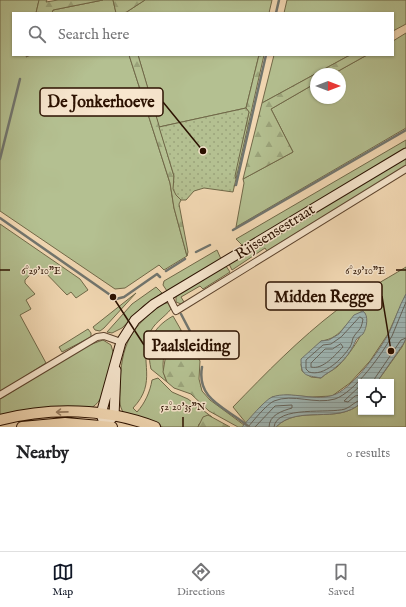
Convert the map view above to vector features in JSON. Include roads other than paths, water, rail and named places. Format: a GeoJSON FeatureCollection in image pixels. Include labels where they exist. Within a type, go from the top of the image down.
{"type":"FeatureCollection","features":[{"type":"Feature","properties":{"kind":"main road","name":"Rijssensestraat"},"geometry":{"type":"LineString","coordinates":[[101,414],[121,342],[138,317],[167,296],[406,153]]}},
{"type":"Feature","properties":{"kind":"main road","name":"Rijssensestraat"},"geometry":{"type":"LineString","coordinates":[[114,416],[116,358]]}},
{"type":"Feature","properties":{"kind":"main road"},"geometry":{"type":"LineString","coordinates":[[0,420],[53,412],[101,414],[155,427]]}},
{"type":"Feature","properties":{"kind":"main road"},"geometry":{"type":"LineString","coordinates":[[101,414],[109,426]]}},
{"type":"Feature","properties":{"kind":"main road"},"geometry":{"type":"LineString","coordinates":[[109,426],[114,416]]}},
{"type":"Feature","properties":{"kind":"main road"},"geometry":{"type":"LineString","coordinates":[[22,427],[65,423],[109,426]]}},
{"type":"Feature","properties":{"kind":"street","name":"Rijssensestraat"},"geometry":{"type":"LineString","coordinates":[[167,296],[176,311],[406,169]]}},
{"type":"Feature","properties":{"kind":"street"},"geometry":{"type":"LineString","coordinates":[[0,395],[96,337],[104,336],[121,342]]}},
{"type":"Feature","properties":{"kind":"water"},"geometry":{"type":"Polygon","coordinates":[[[406,294],[406,338],[404,343],[379,379],[358,379],[358,405],[341,413],[295,417],[285,420],[276,427],[242,427],[261,406],[272,397],[288,395],[320,397],[336,394],[343,390],[366,367],[379,349],[389,333],[406,294]]]}},
{"type":"Feature","properties":{"kind":"water"},"geometry":{"type":"Polygon","coordinates":[[[363,311],[367,318],[363,334],[356,340],[342,361],[321,378],[305,374],[302,369],[301,359],[321,341],[329,340],[339,334],[354,315],[363,311]]]}},
{"type":"Feature","properties":{"kind":"waterway"},"geometry":{"type":"LineString","coordinates":[[276,12],[279,0]]}},
{"type":"Feature","properties":{"kind":"waterway"},"geometry":{"type":"LineString","coordinates":[[236,185],[266,56]]}},
{"type":"Feature","properties":{"kind":"waterway"},"geometry":{"type":"LineString","coordinates":[[0,159],[20,79]]}},
{"type":"Feature","properties":{"kind":"waterway"},"geometry":{"type":"LineString","coordinates":[[233,230],[406,130]]}},
{"type":"Feature","properties":{"kind":"waterway"},"geometry":{"type":"LineString","coordinates":[[0,218],[116,299],[124,297],[157,274],[160,277]]}},
{"type":"Feature","properties":{"kind":"waterway"},"geometry":{"type":"LineString","coordinates":[[196,252],[210,245]]}},
{"type":"Feature","properties":{"kind":"waterway"},"geometry":{"type":"LineString","coordinates":[[166,271],[185,259]]}},
{"type":"Feature","properties":{"kind":"waterway"},"geometry":{"type":"LineString","coordinates":[[181,314],[203,356]]}},
{"type":"Feature","properties":{"kind":"waterway"},"geometry":{"type":"LineString","coordinates":[[202,367],[201,379],[209,396],[215,403],[249,427]]}},
{"type":"Feature","properties":{"kind":"place","name":"De Jonkerhoeve"},"geometry":{"type":"Point","coordinates":[203,151]}},
{"type":"Feature","properties":{"kind":"place","name":"Paalsleiding"},"geometry":{"type":"Point","coordinates":[113,297]}},
{"type":"Feature","properties":{"kind":"place","name":"Midden Regge"},"geometry":{"type":"Point","coordinates":[391,351]}}]}
